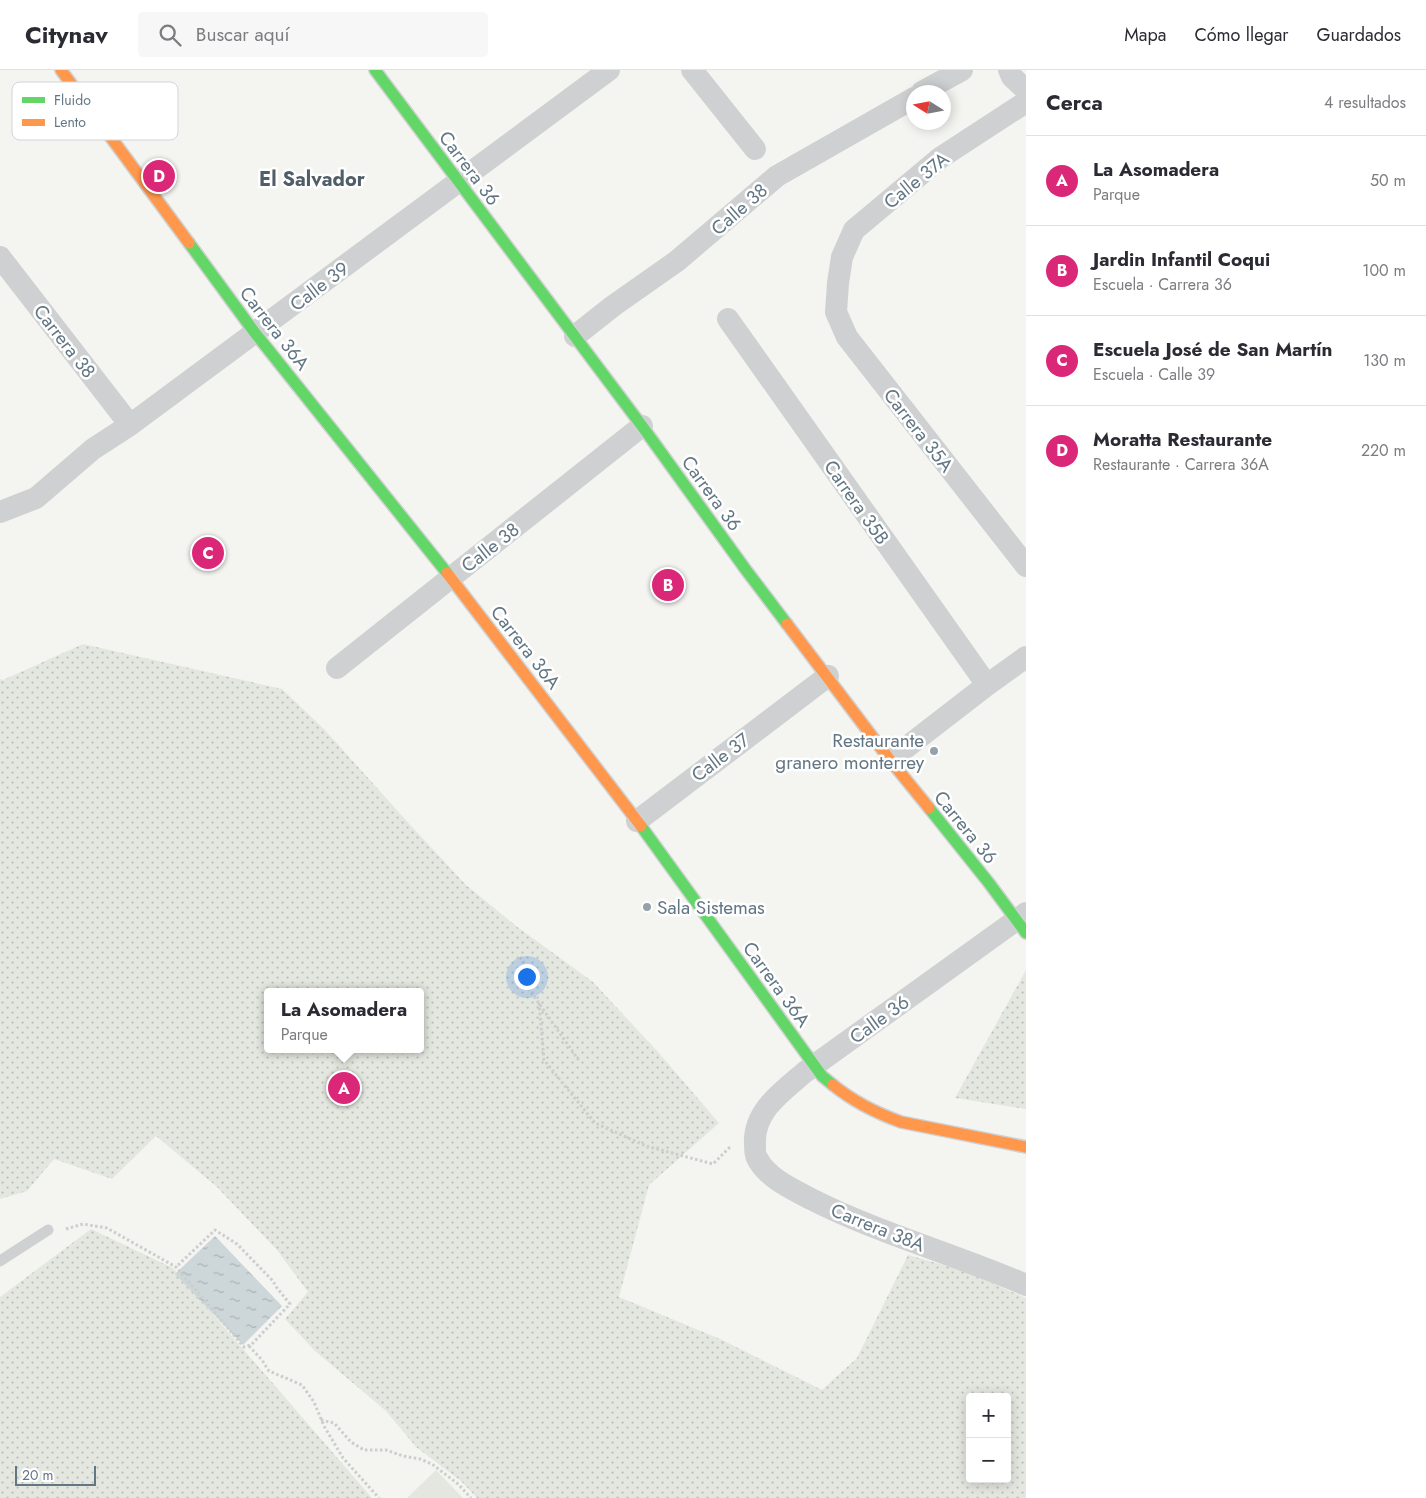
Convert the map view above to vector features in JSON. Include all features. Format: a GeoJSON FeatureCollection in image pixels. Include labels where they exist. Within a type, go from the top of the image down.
{"type":"FeatureCollection","features":[{"type":"Feature","properties":{"kind":"street","name":"Carrera 36A"},"geometry":{"type":"LineString","coordinates":[[60,70],[69,82]]}},
{"type":"Feature","properties":{"kind":"street","name":"Carrera 36"},"geometry":{"type":"LineString","coordinates":[[375,70],[642,426],[746,570],[890,760],[989,883],[1023,922]]}},
{"type":"Feature","properties":{"kind":"street","name":"Calle 39"},"geometry":{"type":"LineString","coordinates":[[0,512],[36,498],[93,449],[130,425],[609,70]]}},
{"type":"Feature","properties":{"kind":"street"},"geometry":{"type":"LineString","coordinates":[[692,70],[755,149]]}},
{"type":"Feature","properties":{"kind":"street"},"geometry":{"type":"LineString","coordinates":[[935,85],[962,70]]}},
{"type":"Feature","properties":{"kind":"street"},"geometry":{"type":"LineString","coordinates":[[1008,70],[1012,77],[1026,90]]}},
{"type":"Feature","properties":{"kind":"street","name":"Calle 37A"},"geometry":{"type":"LineString","coordinates":[[838,283],[842,257],[854,230],[940,158],[1026,102]]}},
{"type":"Feature","properties":{"kind":"street","name":"Calle 38"},"geometry":{"type":"LineString","coordinates":[[575,336],[613,306],[677,262],[777,176],[906,103]]}},
{"type":"Feature","properties":{"kind":"street","name":"Carrera 36A"},"geometry":{"type":"LineString","coordinates":[[112,140],[255,332],[451,578],[637,821],[822,1076],[848,1098],[881,1115],[900,1122],[1026,1148]]}},
{"type":"Feature","properties":{"kind":"street","name":"Carrera 38"},"geometry":{"type":"LineString","coordinates":[[0,257],[130,425]]}},
{"type":"Feature","properties":{"kind":"street","name":"Carrera 35A"},"geometry":{"type":"LineString","coordinates":[[838,283],[836,312],[847,337],[1026,566]]}},
{"type":"Feature","properties":{"kind":"street","name":"Carrera 35B"},"geometry":{"type":"LineString","coordinates":[[728,319],[987,685]]}},
{"type":"Feature","properties":{"kind":"street","name":"Calle 38"},"geometry":{"type":"LineString","coordinates":[[337,668],[642,426]]}},
{"type":"Feature","properties":{"kind":"street"},"geometry":{"type":"LineString","coordinates":[[890,760],[1026,657]]}},
{"type":"Feature","properties":{"kind":"street","name":"Calle 37"},"geometry":{"type":"LineString","coordinates":[[637,821],[828,676]]}},
{"type":"Feature","properties":{"kind":"street","name":"Calle 36"},"geometry":{"type":"LineString","coordinates":[[754,1142],[755,1129],[771,1101],[814,1065],[1023,922]]}},
{"type":"Feature","properties":{"kind":"street","name":"Carrera 38A"},"geometry":{"type":"LineString","coordinates":[[754,1142],[756,1157],[767,1171],[786,1186],[847,1217],[1026,1285]]}},
{"type":"Feature","properties":{"kind":"lane"},"geometry":{"type":"LineString","coordinates":[[0,1261],[53,1230]]}},
{"type":"Feature","properties":{"kind":"path"},"geometry":{"type":"LineString","coordinates":[[520,957],[528,968],[526,985],[580,1062]]}},
{"type":"Feature","properties":{"kind":"path"},"geometry":{"type":"LineString","coordinates":[[539,1003],[544,1060],[595,1123],[646,1146],[713,1164]]}},
{"type":"Feature","properties":{"kind":"path"},"geometry":{"type":"LineString","coordinates":[[53,1230],[83,1224],[107,1228],[176,1267],[244,1348],[249,1346],[290,1304],[273,1281],[237,1244],[215,1230],[176,1267]]}},
{"type":"Feature","properties":{"kind":"path"},"geometry":{"type":"LineString","coordinates":[[249,1346],[269,1371],[302,1385],[314,1402],[321,1420],[343,1458],[380,1498]]}},
{"type":"Feature","properties":{"kind":"path"},"geometry":{"type":"LineString","coordinates":[[321,1420],[334,1423],[350,1442],[364,1450],[386,1450],[432,1464],[458,1484],[471,1498]]}},
{"type":"Feature","properties":{"kind":"shaded area"},"geometry":{"type":"Polygon","coordinates":[[[83,644],[282,689],[324,729],[466,885],[516,926],[593,982],[658,1052],[719,1123],[649,1185],[619,1297],[720,1339],[822,1390],[857,1358],[908,1255],[965,1271],[1026,1298],[1026,1498],[477,1498],[461,1481],[416,1447],[386,1411],[315,1351],[285,1319],[308,1292],[277,1250],[216,1186],[156,1136],[112,1179],[54,1159],[27,1191],[0,1199],[0,679],[3,680],[83,644]]]}},
{"type":"Feature","properties":{"kind":"shaded area"},"geometry":{"type":"Polygon","coordinates":[[[1026,970],[1026,1109],[955,1098],[1026,970]]]}},
{"type":"Feature","properties":{"kind":"shaded area"},"geometry":{"type":"Polygon","coordinates":[[[91,1229],[173,1268],[372,1498],[0,1498],[0,1297],[91,1229]]]}},
{"type":"Feature","properties":{"kind":"shaded area"},"geometry":{"type":"Polygon","coordinates":[[[436,1470],[463,1498],[407,1498],[436,1470]]]}},
{"type":"Feature","properties":{"kind":"water"},"geometry":{"type":"Polygon","coordinates":[[[215,1236],[282,1306],[243,1345],[175,1274],[215,1236]]]}},
{"type":"Feature","properties":{"kind":"traffic: fast"},"geometry":{"type":"LineString","coordinates":[[375,70],[642,426],[787,624]]}},
{"type":"Feature","properties":{"kind":"traffic: fast"},"geometry":{"type":"LineString","coordinates":[[189,243],[255,333],[447,573]]}},
{"type":"Feature","properties":{"kind":"traffic: fast"},"geometry":{"type":"LineString","coordinates":[[929,808],[1026,933]]}},
{"type":"Feature","properties":{"kind":"traffic: fast"},"geometry":{"type":"LineString","coordinates":[[641,826],[822,1076],[833,1085]]}},
{"type":"Feature","properties":{"kind":"traffic: slow"},"geometry":{"type":"LineString","coordinates":[[61,70],[70,82]]}},
{"type":"Feature","properties":{"kind":"traffic: slow"},"geometry":{"type":"LineString","coordinates":[[113,140],[189,243]]}},
{"type":"Feature","properties":{"kind":"traffic: slow"},"geometry":{"type":"LineString","coordinates":[[447,573],[641,826]]}},
{"type":"Feature","properties":{"kind":"traffic: slow"},"geometry":{"type":"LineString","coordinates":[[787,624],[890,760],[929,808]]}},
{"type":"Feature","properties":{"kind":"traffic: slow"},"geometry":{"type":"LineString","coordinates":[[833,1085],[849,1097],[901,1122],[1026,1147]]}},
{"type":"Feature","properties":{"kind":"place","name":"Moratta Restaurante"},"geometry":{"type":"Point","coordinates":[159,176]}},
{"type":"Feature","properties":{"kind":"place","name":"Escuela José de San Martín"},"geometry":{"type":"Point","coordinates":[208,553]}},
{"type":"Feature","properties":{"kind":"place","name":"Jardin Infantil Coqui"},"geometry":{"type":"Point","coordinates":[668,585]}},
{"type":"Feature","properties":{"kind":"place","name":"Restaurante granero monterrey"},"geometry":{"type":"Point","coordinates":[934,751]}},
{"type":"Feature","properties":{"kind":"place","name":"Sala Sistemas"},"geometry":{"type":"Point","coordinates":[647,907]}},
{"type":"Feature","properties":{"kind":"place","name":"La Asomadera"},"geometry":{"type":"Point","coordinates":[344,1088]}},
{"type":"Feature","properties":{"kind":"district","name":"El Salvador"},"geometry":{"type":"Point","coordinates":[312,179]}}]}
